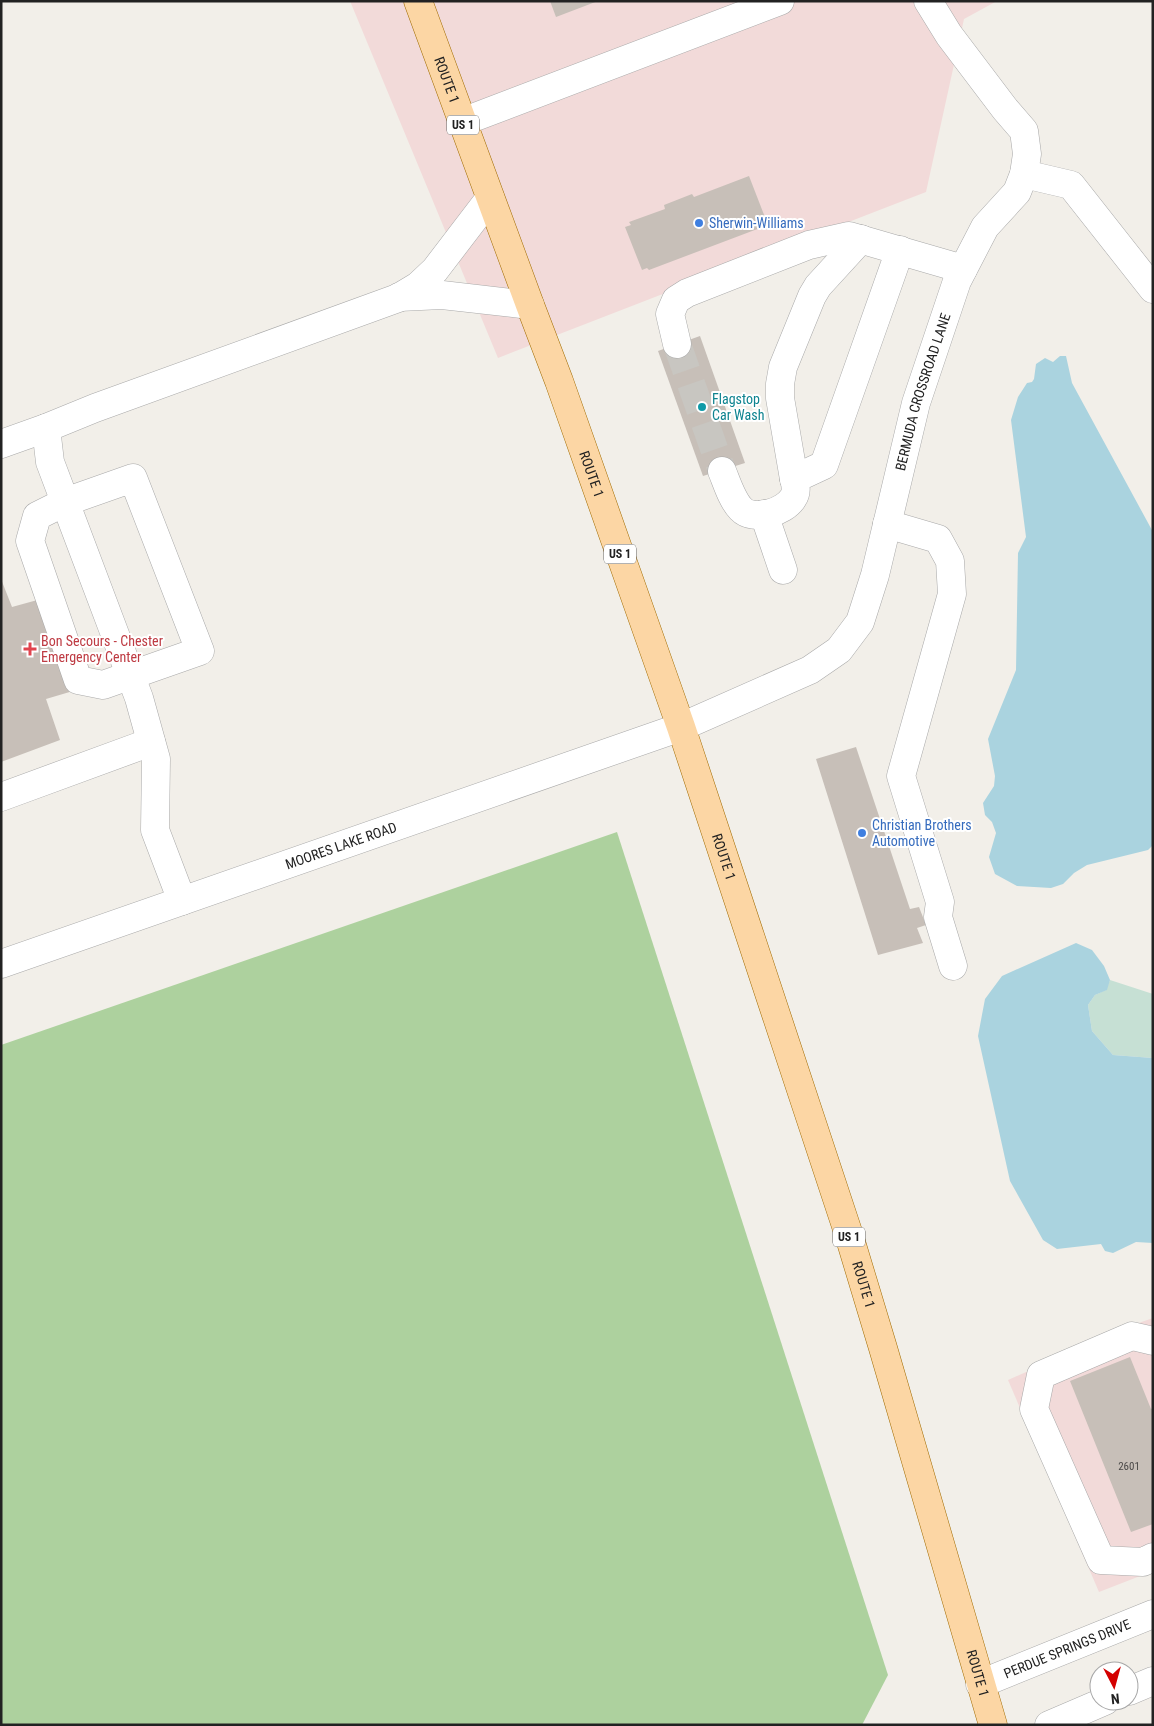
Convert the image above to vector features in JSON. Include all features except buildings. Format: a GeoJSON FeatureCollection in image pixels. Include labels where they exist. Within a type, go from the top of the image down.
{"type":"FeatureCollection","features":[{"type":"Feature","properties":{"kind":"main road","name":"ROUTE 1"},"geometry":{"type":"LineString","coordinates":[[418,1],[559,381],[682,727],[848,1232],[993,1725]]}},
{"type":"Feature","properties":{"kind":"street"},"geometry":{"type":"LineString","coordinates":[[462,122],[780,1]]}},
{"type":"Feature","properties":{"kind":"street","name":"BERMUDA CROSSROAD LANE"},"geometry":{"type":"LineString","coordinates":[[682,727],[810,670],[839,650],[860,622],[875,575],[916,403],[956,281],[985,227],[1017,192],[1024,174],[1027,154],[1024,131],[949,35],[928,1]]}},
{"type":"Feature","properties":{"kind":"street"},"geometry":{"type":"LineString","coordinates":[[1024,174],[1071,185],[1153,289]]}},
{"type":"Feature","properties":{"kind":"street"},"geometry":{"type":"LineString","coordinates":[[1,444],[398,298],[418,286],[435,270],[490,198]]}},
{"type":"Feature","properties":{"kind":"street"},"geometry":{"type":"LineString","coordinates":[[677,344],[670,314],[676,300],[688,293],[809,245],[849,236],[963,269]]}},
{"type":"Feature","properties":{"kind":"street"},"geometry":{"type":"LineString","coordinates":[[722,471],[742,511],[750,514],[764,514],[777,511],[787,506],[794,497],[796,488],[780,398],[783,367],[812,296],[818,286],[861,240]]}},
{"type":"Feature","properties":{"kind":"street"},"geometry":{"type":"LineString","coordinates":[[794,479],[824,465],[900,250]]}},
{"type":"Feature","properties":{"kind":"street"},"geometry":{"type":"LineString","coordinates":[[398,298],[442,295],[530,306]]}},
{"type":"Feature","properties":{"kind":"street"},"geometry":{"type":"LineString","coordinates":[[46,428],[50,462],[139,698],[156,759],[155,830],[182,901]]}},
{"type":"Feature","properties":{"kind":"street"},"geometry":{"type":"LineString","coordinates":[[133,478],[200,651],[103,685],[78,680],[30,541],[37,516],[65,502],[133,478]]}},
{"type":"Feature","properties":{"kind":"street"},"geometry":{"type":"LineString","coordinates":[[764,514],[783,570]]}},
{"type":"Feature","properties":{"kind":"street"},"geometry":{"type":"LineString","coordinates":[[887,524],[938,539],[950,561],[952,594],[901,776],[940,902],[938,916],[953,966]]}},
{"type":"Feature","properties":{"kind":"street","name":"MOORES LAKE ROAD"},"geometry":{"type":"LineString","coordinates":[[1,964],[682,727]]}},
{"type":"Feature","properties":{"kind":"street"},"geometry":{"type":"LineString","coordinates":[[1,797],[151,742]]}},
{"type":"Feature","properties":{"kind":"street"},"geometry":{"type":"LineString","coordinates":[[1153,1341],[1132,1336],[1041,1375],[1034,1409],[1101,1560],[1143,1562],[1153,1557]]}},
{"type":"Feature","properties":{"kind":"street","name":"PERDUE SPRINGS DRIVE"},"geometry":{"type":"LineString","coordinates":[[980,1684],[1153,1614]]}},
{"type":"Feature","properties":{"kind":"street"},"geometry":{"type":"LineString","coordinates":[[1139,1687],[1153,1681]]}},
{"type":"Feature","properties":{"kind":"street"},"geometry":{"type":"LineString","coordinates":[[1049,1725],[1089,1708]]}},
{"type":"Feature","properties":{"kind":"shaded area"},"geometry":{"type":"Polygon","coordinates":[[[350,1],[997,1],[964,19],[926,192],[498,358],[350,1]]]}},
{"type":"Feature","properties":{"kind":"shaded area"},"geometry":{"type":"Polygon","coordinates":[[[1153,1318],[1153,1571],[1099,1592],[1008,1380],[1130,1326],[1153,1318]]]}},
{"type":"Feature","properties":{"kind":"green space"},"geometry":{"type":"Polygon","coordinates":[[[617,832],[888,1675],[862,1725],[1,1725],[1,1045],[617,832]]]}},
{"type":"Feature","properties":{"kind":"green space"},"geometry":{"type":"Polygon","coordinates":[[[1110,980],[1153,994],[1153,1058],[1113,1055],[1092,1031],[1088,1005],[1095,995],[1106,990],[1110,980]]]}},
{"type":"Feature","properties":{"kind":"water"},"geometry":{"type":"Polygon","coordinates":[[[1060,356],[1066,356],[1072,383],[1153,532],[1153,845],[1148,850],[1087,865],[1074,873],[1063,884],[1051,888],[1017,886],[995,874],[989,857],[996,833],[992,822],[985,815],[983,803],[994,786],[995,776],[988,739],[1016,670],[1018,553],[1026,537],[1011,420],[1018,397],[1027,383],[1032,382],[1034,379],[1036,364],[1045,358],[1053,362],[1060,356]]]}},
{"type":"Feature","properties":{"kind":"water"},"geometry":{"type":"Polygon","coordinates":[[[1076,943],[1092,950],[1104,966],[1110,980],[1107,990],[1095,995],[1088,1005],[1092,1031],[1113,1055],[1153,1058],[1153,1243],[1136,1242],[1113,1253],[1105,1251],[1101,1244],[1057,1249],[1043,1240],[1010,1181],[978,1036],[985,999],[1002,976],[1076,943]]]}},
{"type":"Feature","properties":{"kind":"tunnel"},"geometry":{"type":"LineString","coordinates":[[677,344],[722,471]]}},
{"type":"Feature","properties":{"kind":"place","name":"Sherwin-Williams"},"geometry":{"type":"Point","coordinates":[699,223]}},
{"type":"Feature","properties":{"kind":"place","name":"Flagstop Car Wash"},"geometry":{"type":"Point","coordinates":[702,407]}},
{"type":"Feature","properties":{"kind":"place","name":"Bon Secours - Chester Emergency Center"},"geometry":{"type":"Point","coordinates":[30,649]}},
{"type":"Feature","properties":{"kind":"place","name":"Christian Brothers Automotive"},"geometry":{"type":"Point","coordinates":[862,833]}}]}
